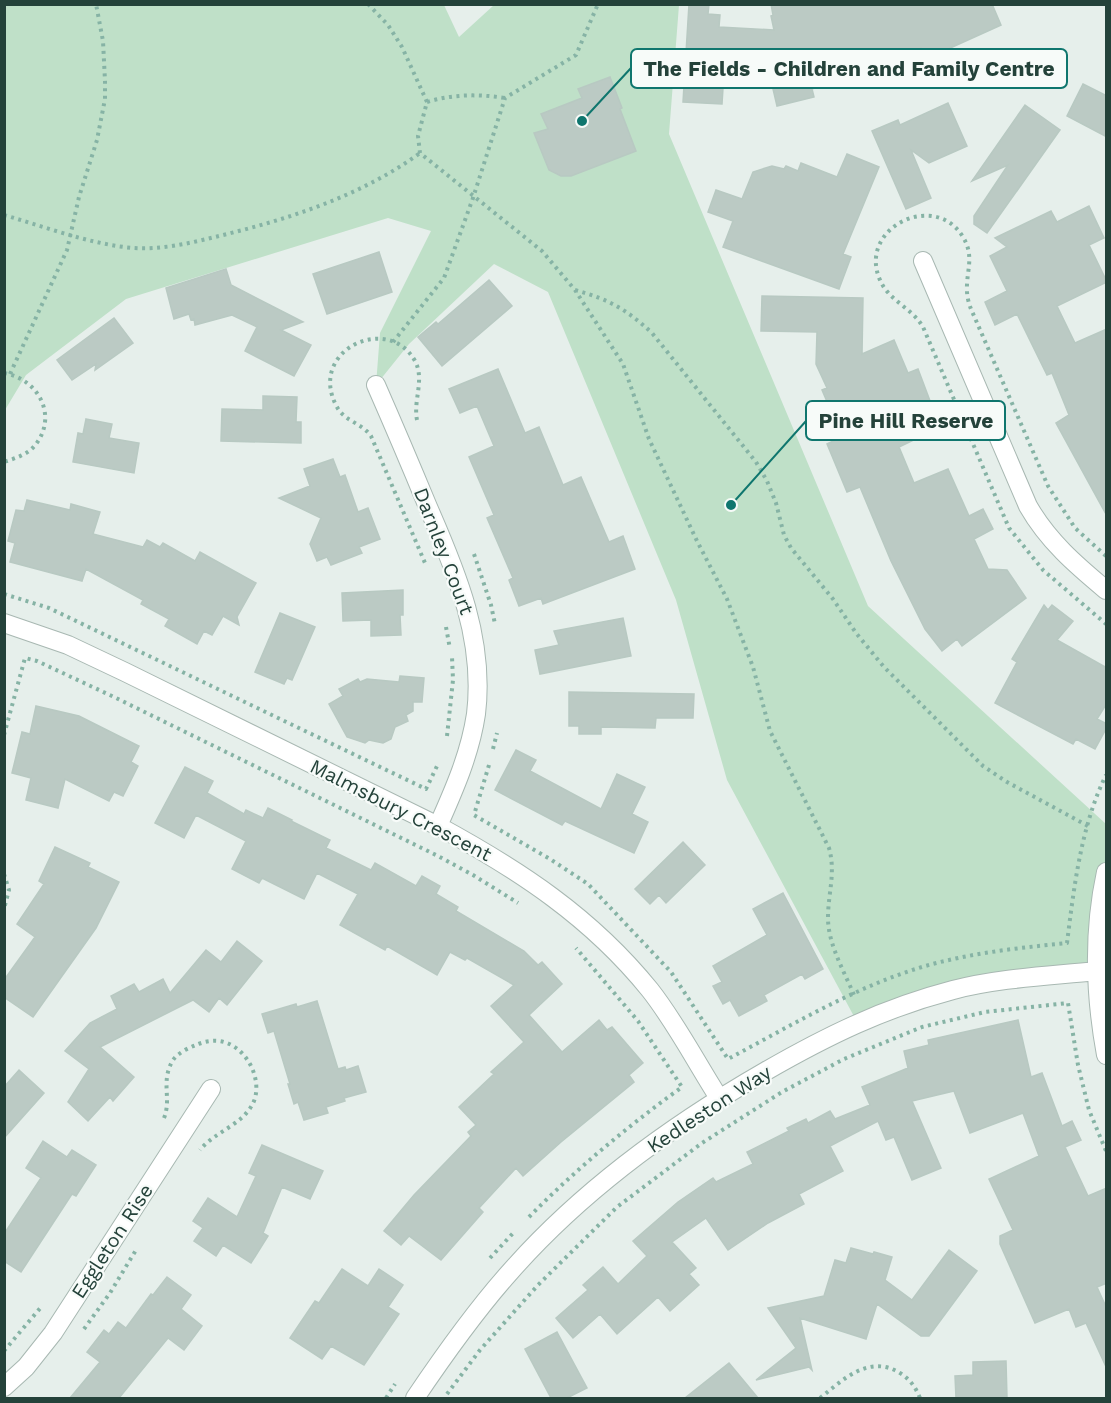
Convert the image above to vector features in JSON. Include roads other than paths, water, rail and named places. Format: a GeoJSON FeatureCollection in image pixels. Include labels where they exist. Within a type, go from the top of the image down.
{"type":"FeatureCollection","features":[{"type":"Feature","properties":{"kind":"street"},"geometry":{"type":"LineString","coordinates":[[923,261],[1028,506],[1052,541],[1078,567],[1107,590]]}},
{"type":"Feature","properties":{"kind":"street","name":"Darnley Court"},"geometry":{"type":"LineString","coordinates":[[376,385],[453,565],[468,609],[476,649],[477,693],[471,740],[461,774],[438,826]]}},
{"type":"Feature","properties":{"kind":"street","name":"Malmsbury Crescent"},"geometry":{"type":"LineString","coordinates":[[5,625],[68,645],[124,672],[438,826],[479,848],[536,884],[587,924],[650,990],[719,1098]]}},
{"type":"Feature","properties":{"kind":"street"},"geometry":{"type":"LineString","coordinates":[[1107,872],[1099,922],[1096,971],[1099,1012],[1107,1055]]}},
{"type":"Feature","properties":{"kind":"street","name":"Kedleston Way"},"geometry":{"type":"LineString","coordinates":[[415,1398],[443,1356],[488,1298],[510,1271],[556,1224],[603,1182],[719,1098],[857,1022],[899,1006],[974,985],[1096,971]]}},
{"type":"Feature","properties":{"kind":"street","name":"Eggleton Rise"},"geometry":{"type":"LineString","coordinates":[[4,1387],[26,1366],[53,1333],[211,1089]]}},
{"type":"Feature","properties":{"kind":"place","name":"The Fields - Children and Family Centre"},"geometry":{"type":"Point","coordinates":[582,121]}},
{"type":"Feature","properties":{"kind":"place","name":"Pine Hill Reserve"},"geometry":{"type":"Point","coordinates":[731,505]}}]}
